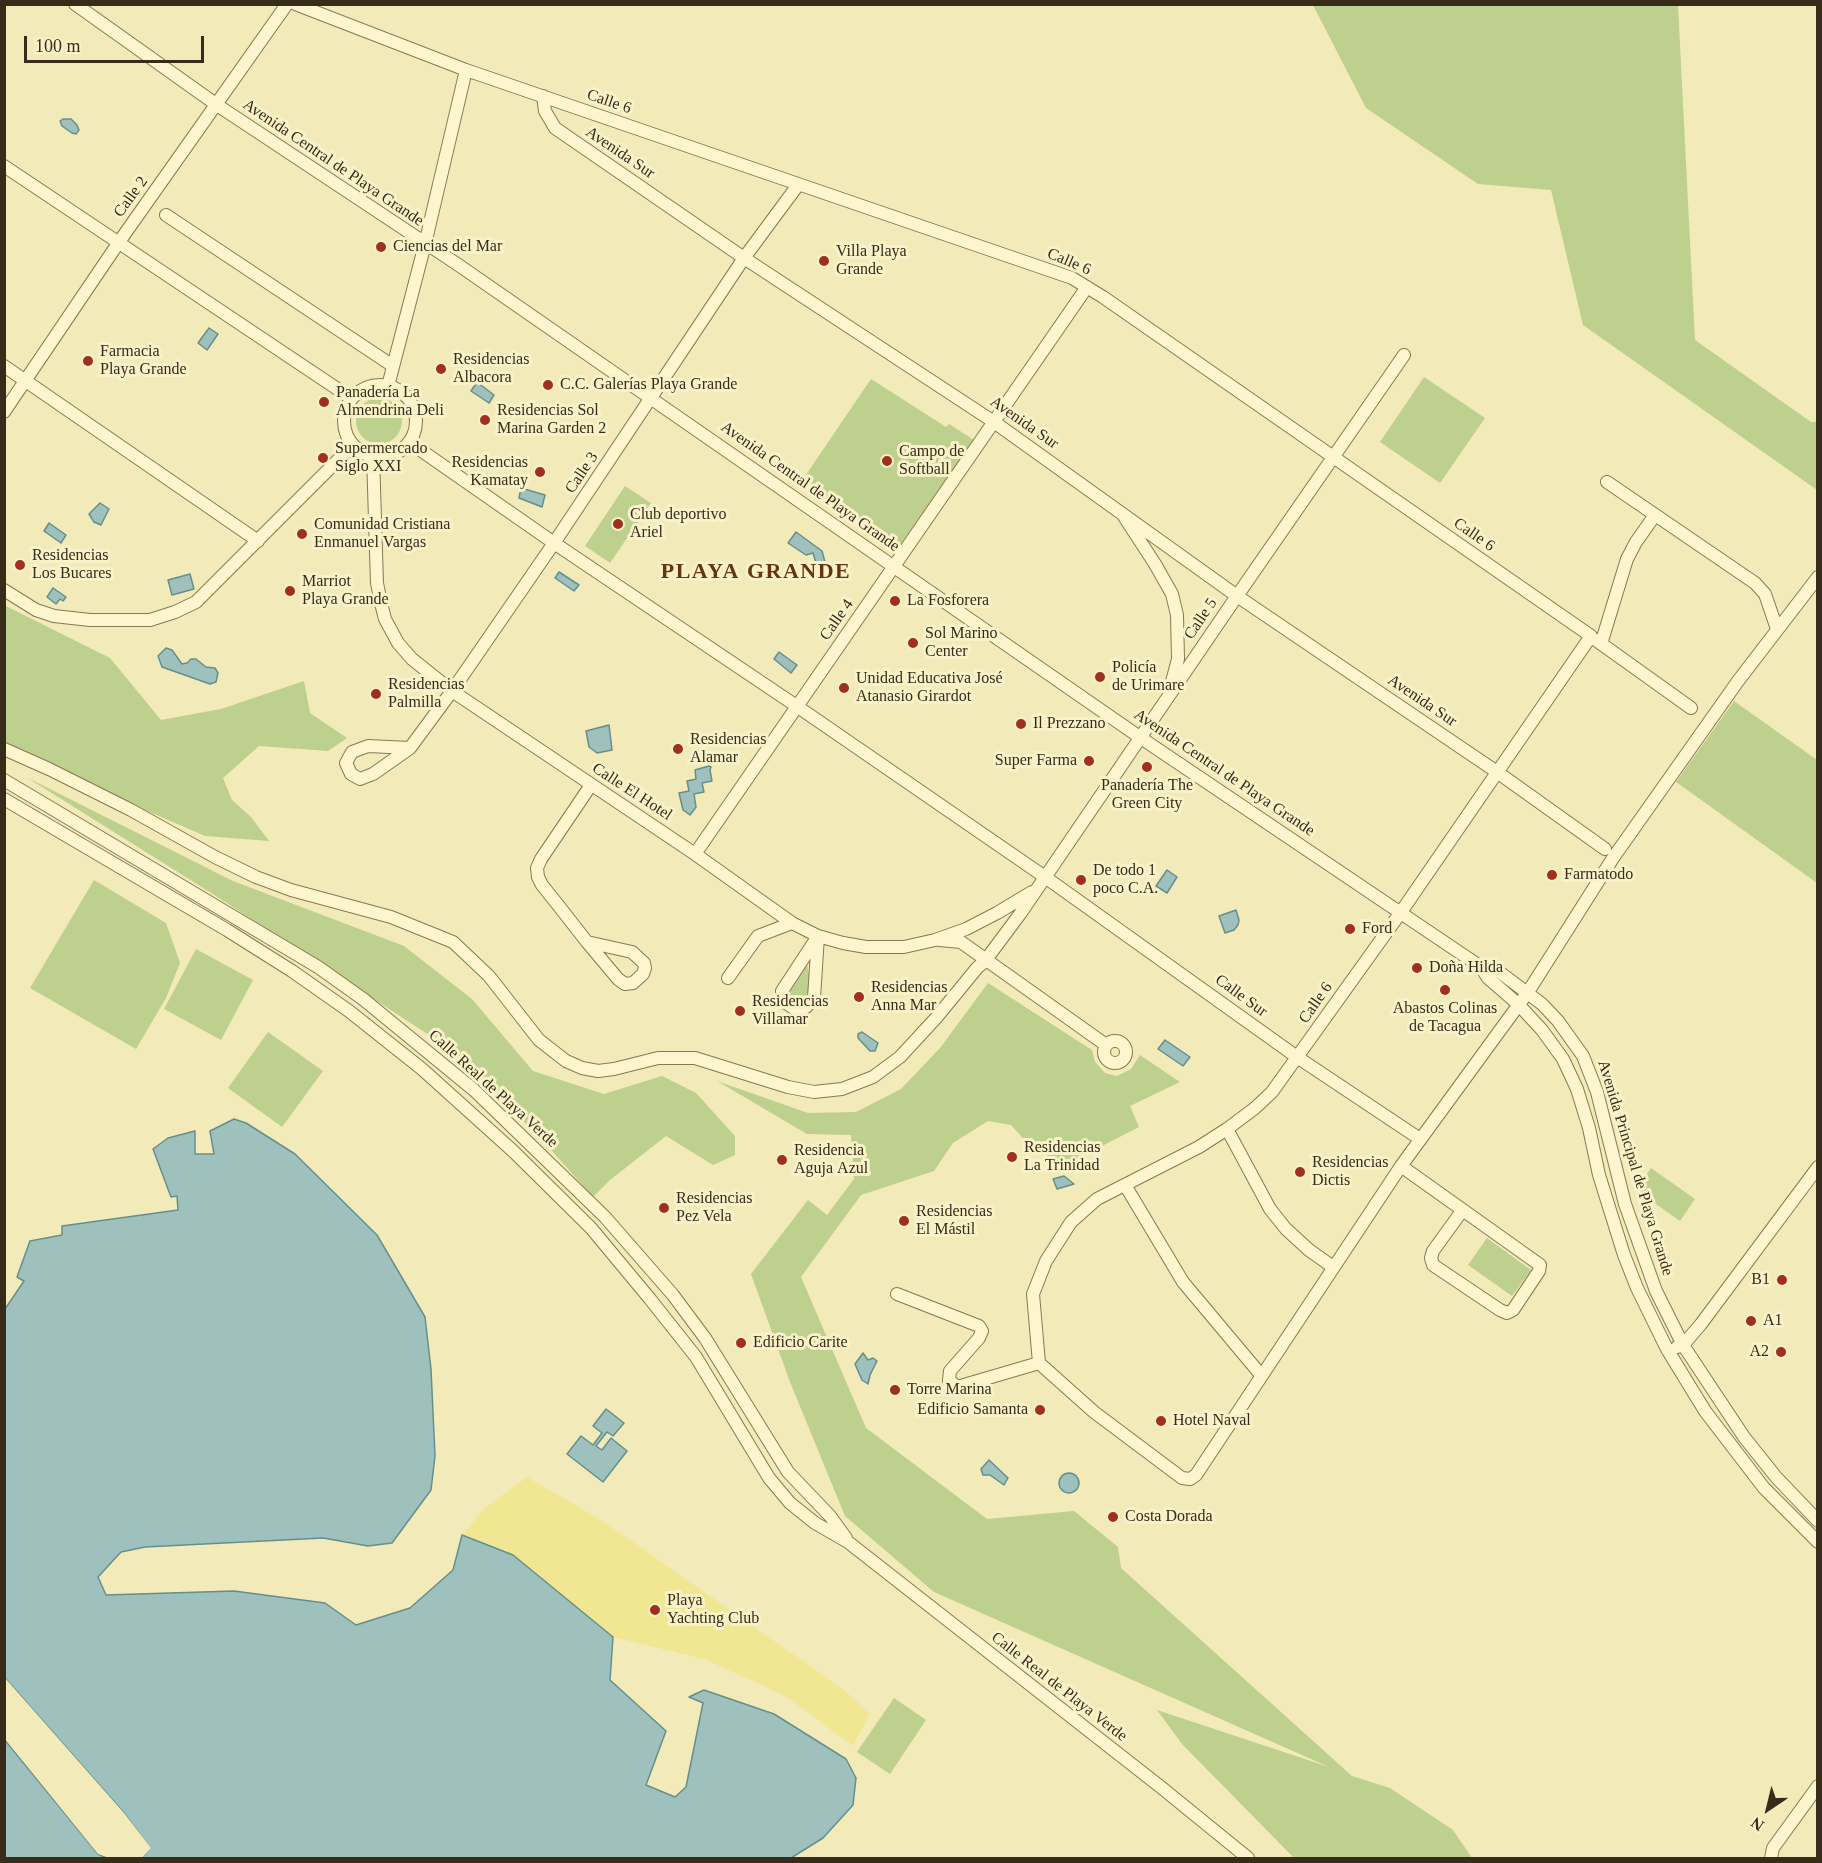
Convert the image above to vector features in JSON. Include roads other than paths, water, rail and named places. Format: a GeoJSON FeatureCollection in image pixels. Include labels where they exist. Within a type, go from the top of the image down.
{"type":"FeatureCollection","features":[{"type":"Feature","properties":{"kind":"street","name":"Avenida Central de Playa Grande"},"geometry":{"type":"LineString","coordinates":[[75,4],[217,105],[458,264],[1141,738],[1481,967],[1488,978],[1518,1004]]}},
{"type":"Feature","properties":{"kind":"street","name":"Calle 2"},"geometry":{"type":"LineString","coordinates":[[4,412],[119,242],[287,4]]}},
{"type":"Feature","properties":{"kind":"street","name":"Calle 6"},"geometry":{"type":"LineString","coordinates":[[295,4],[466,70],[1072,278],[1596,640],[1497,772],[1401,912],[1272,1092],[1227,1129],[1199,1147],[1097,1199],[1071,1222],[1046,1261],[1033,1293],[1039,1363]]}},
{"type":"Feature","properties":{"kind":"street"},"geometry":{"type":"LineString","coordinates":[[388,386],[425,244],[466,70]]}},
{"type":"Feature","properties":{"kind":"street","name":"Avenida Sur"},"geometry":{"type":"LineString","coordinates":[[543,96],[545,111],[555,128],[744,258],[994,422],[1237,596],[1497,772],[1605,849]]}},
{"type":"Feature","properties":{"kind":"street"},"geometry":{"type":"LineString","coordinates":[[4,166],[351,398]]}},
{"type":"Feature","properties":{"kind":"street","name":"Calle 3"},"geometry":{"type":"LineString","coordinates":[[410,748],[368,746],[352,752],[346,763],[351,774],[360,779],[373,774],[410,748],[554,543],[744,258],[798,185]]}},
{"type":"Feature","properties":{"kind":"street"},"geometry":{"type":"LineString","coordinates":[[166,215],[393,366]]}},
{"type":"Feature","properties":{"kind":"street","name":"Calle 4"},"geometry":{"type":"LineString","coordinates":[[695,854],[1087,287]]}},
{"type":"Feature","properties":{"kind":"street","name":"Calle 5"},"geometry":{"type":"LineString","coordinates":[[4,749],[131,810],[256,878],[291,890],[391,917],[453,942],[489,976],[539,1040],[566,1061],[582,1068],[598,1071],[658,1058],[695,1058],[788,1087],[814,1092],[842,1089],[873,1077],[900,1057],[977,968],[985,962],[1404,355]]}},
{"type":"Feature","properties":{"kind":"street"},"geometry":{"type":"LineString","coordinates":[[4,366],[258,541]]}},
{"type":"Feature","properties":{"kind":"street"},"geometry":{"type":"LineString","coordinates":[[374,385],[388,386],[399,390],[408,398],[416,419],[414,431],[409,442],[394,454],[373,456],[359,450],[346,434],[345,409],[351,398],[362,389],[374,385]]}},
{"type":"Feature","properties":{"kind":"street","name":"Calle Sur"},"geometry":{"type":"LineString","coordinates":[[409,442],[554,543],[798,706],[1045,877],[1297,1057],[1420,1139]]}},
{"type":"Feature","properties":{"kind":"street"},"geometry":{"type":"LineString","coordinates":[[4,590],[36,610],[54,616],[90,620],[150,620],[175,612],[196,602],[353,445]]}},
{"type":"Feature","properties":{"kind":"street","name":"Calle El Hotel"},"geometry":{"type":"LineString","coordinates":[[373,456],[377,583],[386,619],[398,643],[412,659],[452,691],[792,922],[818,936],[843,943],[904,947],[935,940],[982,922],[1037,888]]}},
{"type":"Feature","properties":{"kind":"street"},"geometry":{"type":"LineString","coordinates":[[1607,482],[1755,583],[1765,594],[1777,629]]}},
{"type":"Feature","properties":{"kind":"street"},"geometry":{"type":"LineString","coordinates":[[1120,512],[1172,594],[1176,615],[1178,660],[1167,699]]}},
{"type":"Feature","properties":{"kind":"street"},"geometry":{"type":"LineString","coordinates":[[1655,515],[1627,559],[1596,640],[1690,708]]}},
{"type":"Feature","properties":{"kind":"street"},"geometry":{"type":"LineString","coordinates":[[897,1294],[979,1326],[982,1331],[980,1338],[950,1371],[949,1380],[957,1387],[1039,1363],[1094,1412],[1182,1478],[1190,1479],[1196,1475],[1401,1166],[1528,992],[1613,858],[1738,681],[1818,578]]}},
{"type":"Feature","properties":{"kind":"street","name":"Calle Real de Playa Verde"},"geometry":{"type":"LineString","coordinates":[[4,780],[301,957],[360,996],[474,1090],[605,1217],[674,1295],[705,1338],[788,1472],[830,1516],[848,1542]]}},
{"type":"Feature","properties":{"kind":"street"},"geometry":{"type":"LineString","coordinates":[[587,942],[632,952],[644,963],[643,974],[633,983],[625,984],[618,980],[587,942],[542,885],[537,873],[541,859],[591,785]]}},
{"type":"Feature","properties":{"kind":"street","name":"Calle Real de Playa Verde"},"geometry":{"type":"LineString","coordinates":[[4,799],[227,930],[292,971],[349,1011],[405,1056],[513,1151],[591,1228],[696,1357],[769,1478],[790,1503],[815,1523],[848,1542],[1248,1858]]}},
{"type":"Feature","properties":{"kind":"street"},"geometry":{"type":"LineString","coordinates":[[104,857],[113,844]]}},
{"type":"Feature","properties":{"kind":"street"},"geometry":{"type":"LineString","coordinates":[[165,893],[175,880]]}},
{"type":"Feature","properties":{"kind":"street"},"geometry":{"type":"LineString","coordinates":[[227,930],[235,917]]}},
{"type":"Feature","properties":{"kind":"street"},"geometry":{"type":"LineString","coordinates":[[728,978],[758,936],[792,922]]}},
{"type":"Feature","properties":{"kind":"street"},"geometry":{"type":"LineString","coordinates":[[818,936],[814,998],[806,1007],[795,1008],[784,999],[783,986],[818,936]]}},
{"type":"Feature","properties":{"kind":"street"},"geometry":{"type":"LineString","coordinates":[[935,940],[961,942],[985,962],[1106,1045]]}},
{"type":"Feature","properties":{"kind":"street"},"geometry":{"type":"LineString","coordinates":[[292,971],[301,957]]}},
{"type":"Feature","properties":{"kind":"street","name":"Avenida Principal de Playa Grande"},"geometry":{"type":"LineString","coordinates":[[1481,967],[1498,971],[1528,992],[1558,1021],[1582,1056],[1591,1073],[1614,1165],[1644,1260],[1656,1291],[1683,1345],[1744,1437],[1776,1477],[1818,1521]]}},
{"type":"Feature","properties":{"kind":"street"},"geometry":{"type":"LineString","coordinates":[[1503,991],[1511,980]]}},
{"type":"Feature","properties":{"kind":"street"},"geometry":{"type":"LineString","coordinates":[[349,1011],[360,996]]}},
{"type":"Feature","properties":{"kind":"street","name":"Avenida Principal de Playa Grande"},"geometry":{"type":"LineString","coordinates":[[1518,1004],[1542,1030],[1563,1059],[1577,1089],[1589,1128],[1599,1175],[1624,1255],[1637,1288],[1667,1349],[1705,1411],[1764,1488],[1818,1542]]}},
{"type":"Feature","properties":{"kind":"street"},"geometry":{"type":"LineString","coordinates":[[405,1056],[416,1041]]}},
{"type":"Feature","properties":{"kind":"street"},"geometry":{"type":"LineString","coordinates":[[461,1104],[474,1090]]}},
{"type":"Feature","properties":{"kind":"street"},"geometry":{"type":"LineString","coordinates":[[1227,1129],[1270,1209],[1286,1229],[1309,1250],[1333,1267]]}},
{"type":"Feature","properties":{"kind":"street"},"geometry":{"type":"LineString","coordinates":[[513,1151],[526,1139]]}},
{"type":"Feature","properties":{"kind":"street"},"geometry":{"type":"LineString","coordinates":[[1401,1166],[1540,1265],[1539,1271],[1513,1310],[1507,1313],[1433,1265],[1431,1258],[1433,1251],[1462,1211]]}},
{"type":"Feature","properties":{"kind":"street"},"geometry":{"type":"LineString","coordinates":[[1667,1349],[1683,1345],[1818,1167]]}},
{"type":"Feature","properties":{"kind":"street"},"geometry":{"type":"LineString","coordinates":[[1125,1185],[1183,1282],[1261,1375]]}},
{"type":"Feature","properties":{"kind":"street"},"geometry":{"type":"LineString","coordinates":[[591,1228],[605,1217]]}},
{"type":"Feature","properties":{"kind":"street"},"geometry":{"type":"LineString","coordinates":[[1771,1858],[1773,1848],[1818,1786]]}},
{"type":"Feature","properties":{"kind":"water"},"geometry":{"type":"Polygon","coordinates":[[[71,119],[77,125],[79,130],[76,134],[62,126],[60,121],[71,119]]]}},
{"type":"Feature","properties":{"kind":"water"},"geometry":{"type":"Polygon","coordinates":[[[209,328],[218,334],[207,350],[198,343],[209,328]]]}},
{"type":"Feature","properties":{"kind":"water"},"geometry":{"type":"Polygon","coordinates":[[[477,382],[494,395],[489,403],[471,391],[477,382]]]}},
{"type":"Feature","properties":{"kind":"water"},"geometry":{"type":"Polygon","coordinates":[[[521,488],[545,495],[542,507],[519,498],[521,488]]]}},
{"type":"Feature","properties":{"kind":"water"},"geometry":{"type":"Polygon","coordinates":[[[100,503],[109,509],[101,525],[94,522],[89,514],[100,503]]]}},
{"type":"Feature","properties":{"kind":"water"},"geometry":{"type":"Polygon","coordinates":[[[49,523],[66,535],[61,543],[44,531],[49,523]]]}},
{"type":"Feature","properties":{"kind":"water"},"geometry":{"type":"Polygon","coordinates":[[[796,532],[822,551],[825,562],[816,563],[813,553],[806,555],[788,543],[796,532]]]}},
{"type":"Feature","properties":{"kind":"water"},"geometry":{"type":"Polygon","coordinates":[[[559,572],[579,585],[574,591],[555,578],[559,572]]]}},
{"type":"Feature","properties":{"kind":"water"},"geometry":{"type":"Polygon","coordinates":[[[190,574],[194,589],[172,595],[168,580],[190,574]]]}},
{"type":"Feature","properties":{"kind":"water"},"geometry":{"type":"Polygon","coordinates":[[[53,588],[66,597],[63,601],[60,599],[56,604],[47,597],[53,588]]]}},
{"type":"Feature","properties":{"kind":"water"},"geometry":{"type":"Polygon","coordinates":[[[166,648],[172,650],[182,664],[196,659],[206,667],[215,668],[218,673],[216,682],[210,684],[162,667],[158,656],[166,648]]]}},
{"type":"Feature","properties":{"kind":"water"},"geometry":{"type":"Polygon","coordinates":[[[779,652],[797,665],[791,673],[774,659],[779,652]]]}},
{"type":"Feature","properties":{"kind":"water"},"geometry":{"type":"Polygon","coordinates":[[[609,725],[612,750],[597,753],[589,747],[586,731],[609,725]]]}},
{"type":"Feature","properties":{"kind":"water"},"geometry":{"type":"Polygon","coordinates":[[[709,766],[712,781],[702,783],[704,792],[694,794],[696,807],[690,815],[683,810],[679,793],[689,791],[687,781],[696,779],[695,770],[709,766]]]}},
{"type":"Feature","properties":{"kind":"water"},"geometry":{"type":"Polygon","coordinates":[[[1167,870],[1177,877],[1167,893],[1156,886],[1167,870]]]}},
{"type":"Feature","properties":{"kind":"water"},"geometry":{"type":"Polygon","coordinates":[[[1236,910],[1238,925],[1234,930],[1225,933],[1219,916],[1236,910]]]}},
{"type":"Feature","properties":{"kind":"water"},"geometry":{"type":"Polygon","coordinates":[[[862,1032],[878,1043],[875,1051],[870,1051],[858,1038],[858,1034],[862,1032]]]}},
{"type":"Feature","properties":{"kind":"water"},"geometry":{"type":"Polygon","coordinates":[[[1165,1040],[1190,1057],[1183,1066],[1158,1049],[1165,1040]]]}},
{"type":"Feature","properties":{"kind":"water"},"geometry":{"type":"Polygon","coordinates":[[[234,1119],[246,1123],[295,1154],[377,1235],[425,1317],[431,1369],[435,1456],[431,1490],[392,1543],[368,1546],[323,1538],[145,1547],[121,1552],[98,1577],[106,1595],[234,1591],[325,1603],[356,1625],[410,1608],[453,1570],[462,1535],[513,1555],[613,1637],[610,1680],[666,1731],[646,1785],[675,1797],[686,1787],[703,1703],[689,1697],[704,1690],[774,1714],[846,1759],[856,1778],[853,1805],[823,1838],[791,1858],[142,1858],[150,1848],[124,1813],[5,1678],[5,1309],[24,1281],[17,1277],[30,1241],[62,1235],[62,1226],[178,1210],[177,1196],[171,1197],[153,1149],[168,1138],[195,1131],[195,1154],[214,1154],[210,1131],[234,1119]]]}},
{"type":"Feature","properties":{"kind":"water"},"geometry":{"type":"Polygon","coordinates":[[[1064,1176],[1074,1184],[1057,1189],[1053,1179],[1064,1176]]]}},
{"type":"Feature","properties":{"kind":"water"},"geometry":{"type":"Polygon","coordinates":[[[863,1353],[868,1360],[873,1358],[877,1361],[868,1384],[862,1380],[855,1364],[863,1353]]]}},
{"type":"Feature","properties":{"kind":"water"},"geometry":{"type":"Polygon","coordinates":[[[606,1409],[624,1423],[613,1436],[607,1432],[596,1446],[602,1450],[611,1438],[627,1451],[603,1482],[567,1454],[581,1436],[593,1445],[602,1433],[593,1426],[606,1409]]]}},
{"type":"Feature","properties":{"kind":"water"},"geometry":{"type":"Polygon","coordinates":[[[989,1460],[1008,1478],[1004,1485],[990,1475],[983,1475],[981,1469],[989,1460]]]}},
{"type":"Feature","properties":{"kind":"water"},"geometry":{"type":"Polygon","coordinates":[[[1069,1473],[1076,1476],[1079,1483],[1076,1490],[1069,1493],[1062,1490],[1059,1483],[1062,1476],[1069,1473]]]}},
{"type":"Feature","properties":{"kind":"water"},"geometry":{"type":"Polygon","coordinates":[[[4,1739],[98,1854],[107,1858],[5,1858],[4,1739]]]}},
{"type":"Feature","properties":{"kind":"place","name":"Ciencias del Mar"},"geometry":{"type":"Point","coordinates":[381,247]}},
{"type":"Feature","properties":{"kind":"place","name":"Villa Playa Grande"},"geometry":{"type":"Point","coordinates":[824,261]}},
{"type":"Feature","properties":{"kind":"place","name":"Farmacia Playa Grande"},"geometry":{"type":"Point","coordinates":[88,361]}},
{"type":"Feature","properties":{"kind":"place","name":"Residencias Albacora"},"geometry":{"type":"Point","coordinates":[441,369]}},
{"type":"Feature","properties":{"kind":"place","name":"C.C. Galerías Playa Grande"},"geometry":{"type":"Point","coordinates":[548,385]}},
{"type":"Feature","properties":{"kind":"place","name":"Panadería La Almendrina Deli"},"geometry":{"type":"Point","coordinates":[324,402]}},
{"type":"Feature","properties":{"kind":"place","name":"Residencias Sol Marina Garden 2"},"geometry":{"type":"Point","coordinates":[485,420]}},
{"type":"Feature","properties":{"kind":"place","name":"Supermercado Siglo XXI"},"geometry":{"type":"Point","coordinates":[323,458]}},
{"type":"Feature","properties":{"kind":"place","name":"Campo de Softball"},"geometry":{"type":"Point","coordinates":[887,461]}},
{"type":"Feature","properties":{"kind":"place","name":"Residencias Kamatay"},"geometry":{"type":"Point","coordinates":[540,472]}},
{"type":"Feature","properties":{"kind":"place","name":"Club deportivo Ariel"},"geometry":{"type":"Point","coordinates":[618,524]}},
{"type":"Feature","properties":{"kind":"place","name":"Comunidad Cristiana Enmanuel Vargas"},"geometry":{"type":"Point","coordinates":[302,534]}},
{"type":"Feature","properties":{"kind":"place","name":"Residencias Los Bucares"},"geometry":{"type":"Point","coordinates":[20,565]}},
{"type":"Feature","properties":{"kind":"place","name":"Marriot Playa Grande"},"geometry":{"type":"Point","coordinates":[290,591]}},
{"type":"Feature","properties":{"kind":"place","name":"La Fosforera"},"geometry":{"type":"Point","coordinates":[895,601]}},
{"type":"Feature","properties":{"kind":"place","name":"Sol Marino Center"},"geometry":{"type":"Point","coordinates":[913,643]}},
{"type":"Feature","properties":{"kind":"place","name":"Policía de Urimare"},"geometry":{"type":"Point","coordinates":[1100,677]}},
{"type":"Feature","properties":{"kind":"place","name":"Unidad Educativa José Atanasio Girardot"},"geometry":{"type":"Point","coordinates":[844,688]}},
{"type":"Feature","properties":{"kind":"place","name":"Residencias Palmilla"},"geometry":{"type":"Point","coordinates":[376,694]}},
{"type":"Feature","properties":{"kind":"place","name":"Il Prezzano"},"geometry":{"type":"Point","coordinates":[1021,724]}},
{"type":"Feature","properties":{"kind":"place","name":"Residencias Alamar"},"geometry":{"type":"Point","coordinates":[678,749]}},
{"type":"Feature","properties":{"kind":"place","name":"Super Farma"},"geometry":{"type":"Point","coordinates":[1089,761]}},
{"type":"Feature","properties":{"kind":"place","name":"Panadería The Green City"},"geometry":{"type":"Point","coordinates":[1147,767]}},
{"type":"Feature","properties":{"kind":"place","name":"Farmatodo"},"geometry":{"type":"Point","coordinates":[1552,875]}},
{"type":"Feature","properties":{"kind":"place","name":"De todo 1 poco C.A."},"geometry":{"type":"Point","coordinates":[1081,880]}},
{"type":"Feature","properties":{"kind":"place","name":"Ford"},"geometry":{"type":"Point","coordinates":[1350,929]}},
{"type":"Feature","properties":{"kind":"place","name":"Doña Hilda"},"geometry":{"type":"Point","coordinates":[1417,968]}},
{"type":"Feature","properties":{"kind":"place","name":"Abastos Colinas de Tacagua"},"geometry":{"type":"Point","coordinates":[1445,990]}},
{"type":"Feature","properties":{"kind":"place","name":"Residencias Anna Mar"},"geometry":{"type":"Point","coordinates":[859,997]}},
{"type":"Feature","properties":{"kind":"place","name":"Residencias Villamar"},"geometry":{"type":"Point","coordinates":[740,1011]}},
{"type":"Feature","properties":{"kind":"place","name":"Residencias La Trinidad"},"geometry":{"type":"Point","coordinates":[1012,1157]}},
{"type":"Feature","properties":{"kind":"place","name":"Residencia Aguja Azul"},"geometry":{"type":"Point","coordinates":[782,1160]}},
{"type":"Feature","properties":{"kind":"place","name":"Residencias Dictis"},"geometry":{"type":"Point","coordinates":[1300,1172]}},
{"type":"Feature","properties":{"kind":"place","name":"Residencias Pez Vela"},"geometry":{"type":"Point","coordinates":[664,1208]}},
{"type":"Feature","properties":{"kind":"place","name":"Residencias El Mástil"},"geometry":{"type":"Point","coordinates":[904,1221]}},
{"type":"Feature","properties":{"kind":"place","name":"B1"},"geometry":{"type":"Point","coordinates":[1782,1280]}},
{"type":"Feature","properties":{"kind":"place","name":"A1"},"geometry":{"type":"Point","coordinates":[1751,1321]}},
{"type":"Feature","properties":{"kind":"place","name":"Edificio Carite"},"geometry":{"type":"Point","coordinates":[741,1343]}},
{"type":"Feature","properties":{"kind":"place","name":"A2"},"geometry":{"type":"Point","coordinates":[1781,1352]}},
{"type":"Feature","properties":{"kind":"place","name":"Torre Marina"},"geometry":{"type":"Point","coordinates":[895,1390]}},
{"type":"Feature","properties":{"kind":"place","name":"Edificio Samanta"},"geometry":{"type":"Point","coordinates":[1040,1410]}},
{"type":"Feature","properties":{"kind":"place","name":"Hotel Naval"},"geometry":{"type":"Point","coordinates":[1161,1421]}},
{"type":"Feature","properties":{"kind":"place","name":"Costa Dorada"},"geometry":{"type":"Point","coordinates":[1113,1517]}},
{"type":"Feature","properties":{"kind":"place","name":"Playa Yachting Club"},"geometry":{"type":"Point","coordinates":[655,1610]}},
{"type":"Feature","properties":{"kind":"district","name":"PLAYA GRANDE"},"geometry":{"type":"Point","coordinates":[756,572]}}]}
